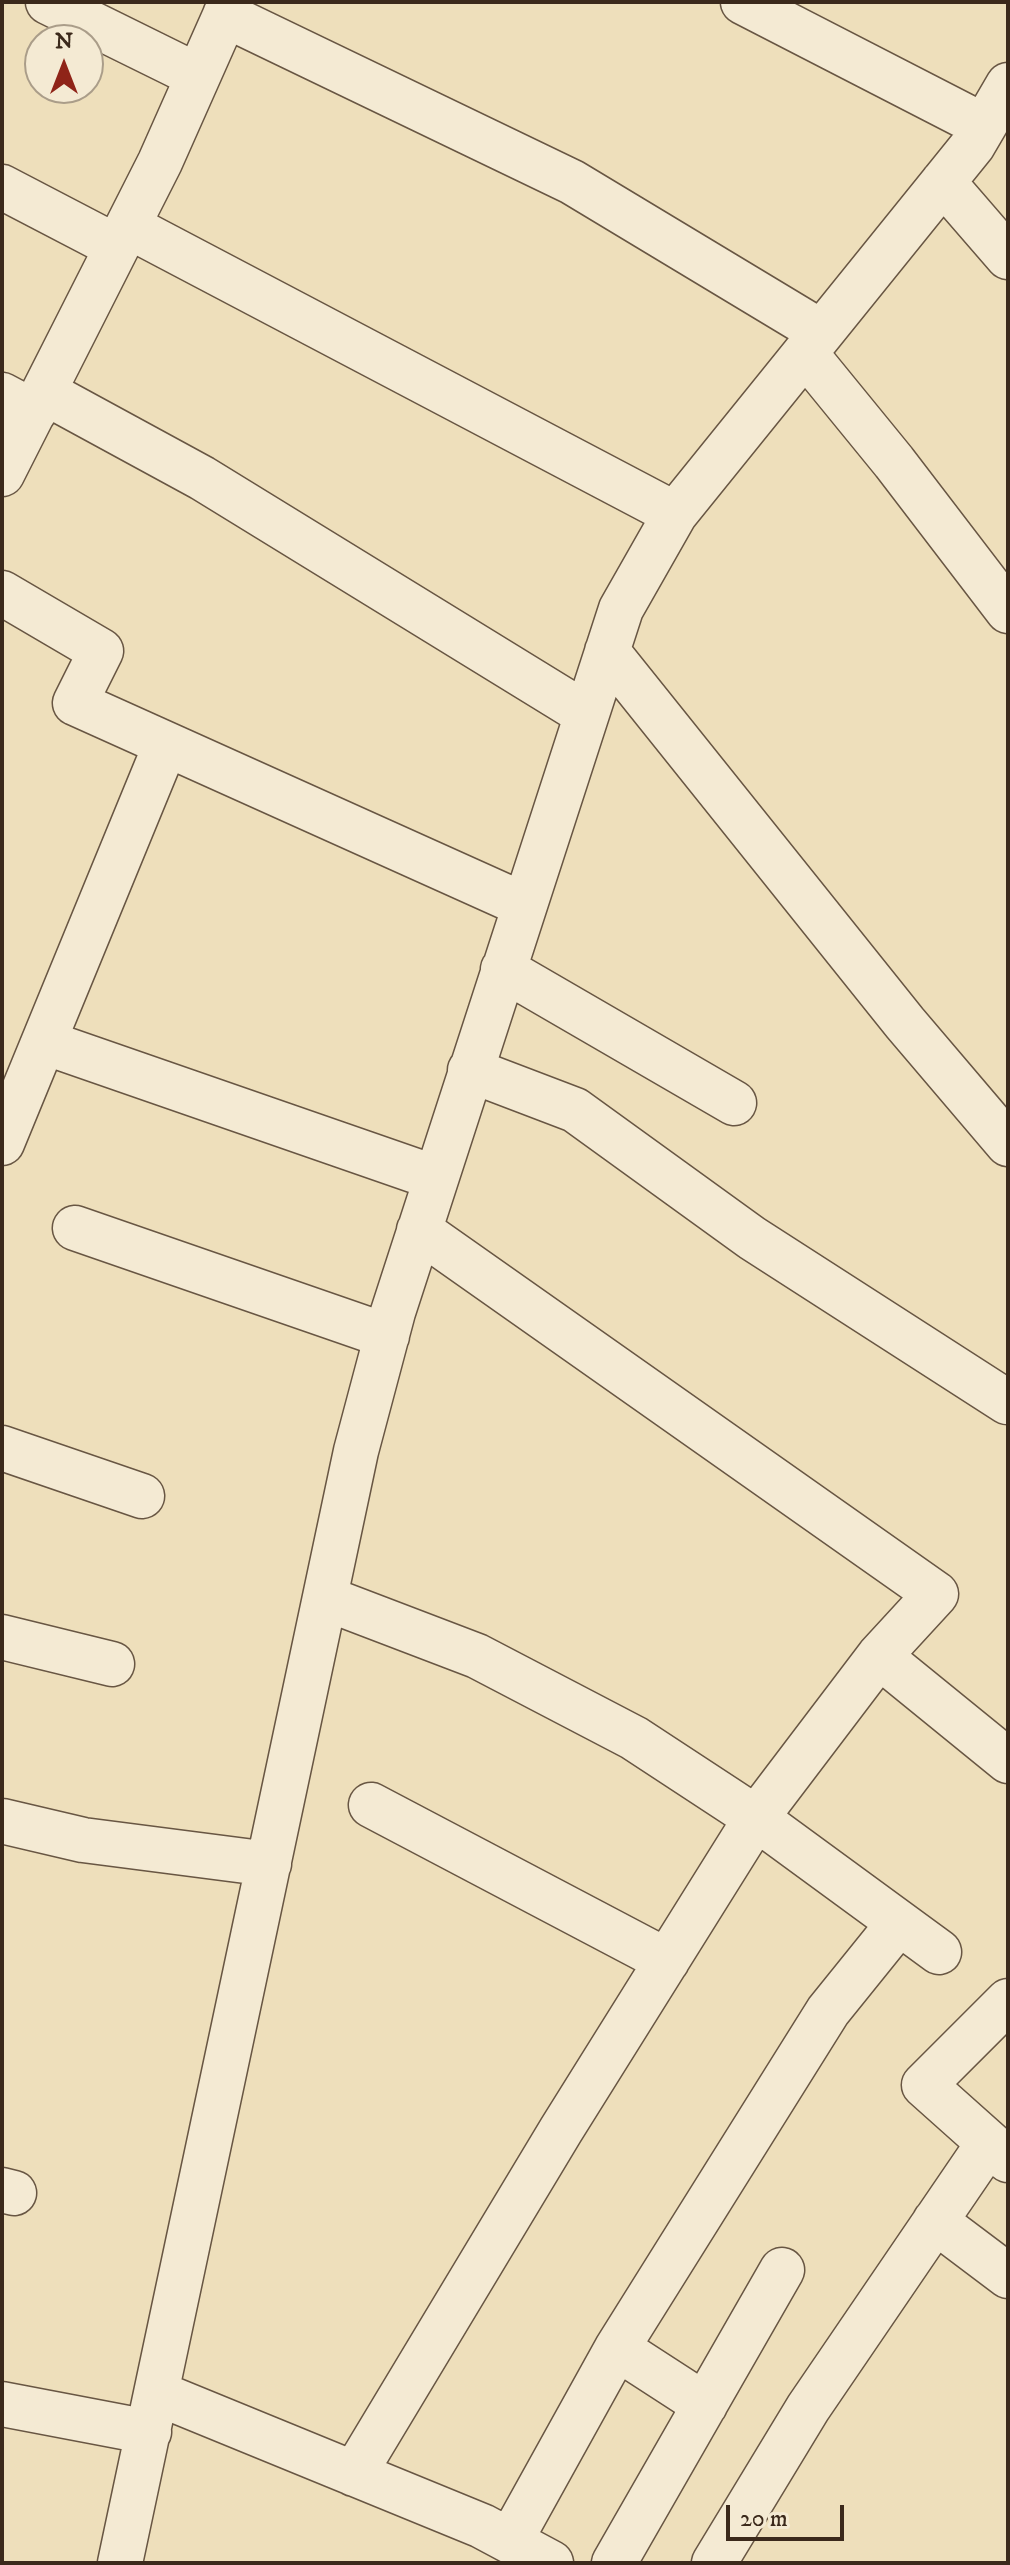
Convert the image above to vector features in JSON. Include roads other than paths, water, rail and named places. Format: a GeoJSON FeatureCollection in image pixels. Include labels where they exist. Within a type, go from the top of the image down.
{"type":"FeatureCollection","features":[{"type":"Feature","properties":{"kind":"street"},"geometry":{"type":"LineString","coordinates":[[48,2],[198,76]]}},
{"type":"Feature","properties":{"kind":"street"},"geometry":{"type":"LineString","coordinates":[[743,2],[984,126]]}},
{"type":"Feature","properties":{"kind":"street"},"geometry":{"type":"LineString","coordinates":[[2,474],[27,399],[123,237],[228,9],[572,182],[813,342],[894,462],[1008,611]]}},
{"type":"Feature","properties":{"kind":"street"},"geometry":{"type":"LineString","coordinates":[[120,2563],[356,1451],[419,1230],[621,609],[675,514],[973,145],[1008,85]]}},
{"type":"Feature","properties":{"kind":"street"},"geometry":{"type":"LineString","coordinates":[[943,182],[1008,257]]}},
{"type":"Feature","properties":{"kind":"street"},"geometry":{"type":"LineString","coordinates":[[2,187],[123,237],[675,514]]}},
{"type":"Feature","properties":{"kind":"street"},"geometry":{"type":"LineString","coordinates":[[27,399],[202,478],[586,714]]}},
{"type":"Feature","properties":{"kind":"street"},"geometry":{"type":"LineString","coordinates":[[2,593],[101,651],[75,703],[524,905]]}},
{"type":"Feature","properties":{"kind":"street"},"geometry":{"type":"LineString","coordinates":[[607,651],[905,1023],[1008,1144]]}},
{"type":"Feature","properties":{"kind":"street"},"geometry":{"type":"LineString","coordinates":[[2,1143],[166,744]]}},
{"type":"Feature","properties":{"kind":"street"},"geometry":{"type":"LineString","coordinates":[[503,969],[734,1103]]}},
{"type":"Feature","properties":{"kind":"street"},"geometry":{"type":"LineString","coordinates":[[44,1042],[436,1178]]}},
{"type":"Feature","properties":{"kind":"street"},"geometry":{"type":"LineString","coordinates":[[470,1070],[575,1110],[752,1238],[1007,1402]]}},
{"type":"Feature","properties":{"kind":"street"},"geometry":{"type":"LineString","coordinates":[[75,1228],[387,1336]]}},
{"type":"Feature","properties":{"kind":"street"},"geometry":{"type":"LineString","coordinates":[[354,2474],[756,1818],[879,1656],[936,1594],[419,1230]]}},
{"type":"Feature","properties":{"kind":"street"},"geometry":{"type":"LineString","coordinates":[[2,1448],[142,1496]]}},
{"type":"Feature","properties":{"kind":"street"},"geometry":{"type":"LineString","coordinates":[[325,1598],[477,1656],[634,1738],[756,1818],[939,1952]]}},
{"type":"Feature","properties":{"kind":"street"},"geometry":{"type":"LineString","coordinates":[[2,1637],[112,1664]]}},
{"type":"Feature","properties":{"kind":"street"},"geometry":{"type":"LineString","coordinates":[[879,1656],[1008,1761]]}},
{"type":"Feature","properties":{"kind":"street"},"geometry":{"type":"LineString","coordinates":[[371,1805],[667,1961]]}},
{"type":"Feature","properties":{"kind":"street"},"geometry":{"type":"LineString","coordinates":[[2,1821],[83,1840],[269,1864]]}},
{"type":"Feature","properties":{"kind":"street"},"geometry":{"type":"LineString","coordinates":[[510,2541],[617,2348],[828,2011],[899,1923]]}},
{"type":"Feature","properties":{"kind":"street"},"geometry":{"type":"LineString","coordinates":[[714,2563],[808,2408],[935,2221],[998,2152],[924,2085],[1008,2001]]}},
{"type":"Feature","properties":{"kind":"street"},"geometry":{"type":"LineString","coordinates":[[935,2221],[1008,2276]]}},
{"type":"Feature","properties":{"kind":"street"},"geometry":{"type":"LineString","coordinates":[[614,2563],[782,2270]]}},
{"type":"Feature","properties":{"kind":"street"},"geometry":{"type":"LineString","coordinates":[[617,2348],[705,2405]]}},
{"type":"Feature","properties":{"kind":"street"},"geometry":{"type":"LineString","coordinates":[[2,2404],[153,2413],[354,2474],[482,2526],[551,2563]]}}]}
